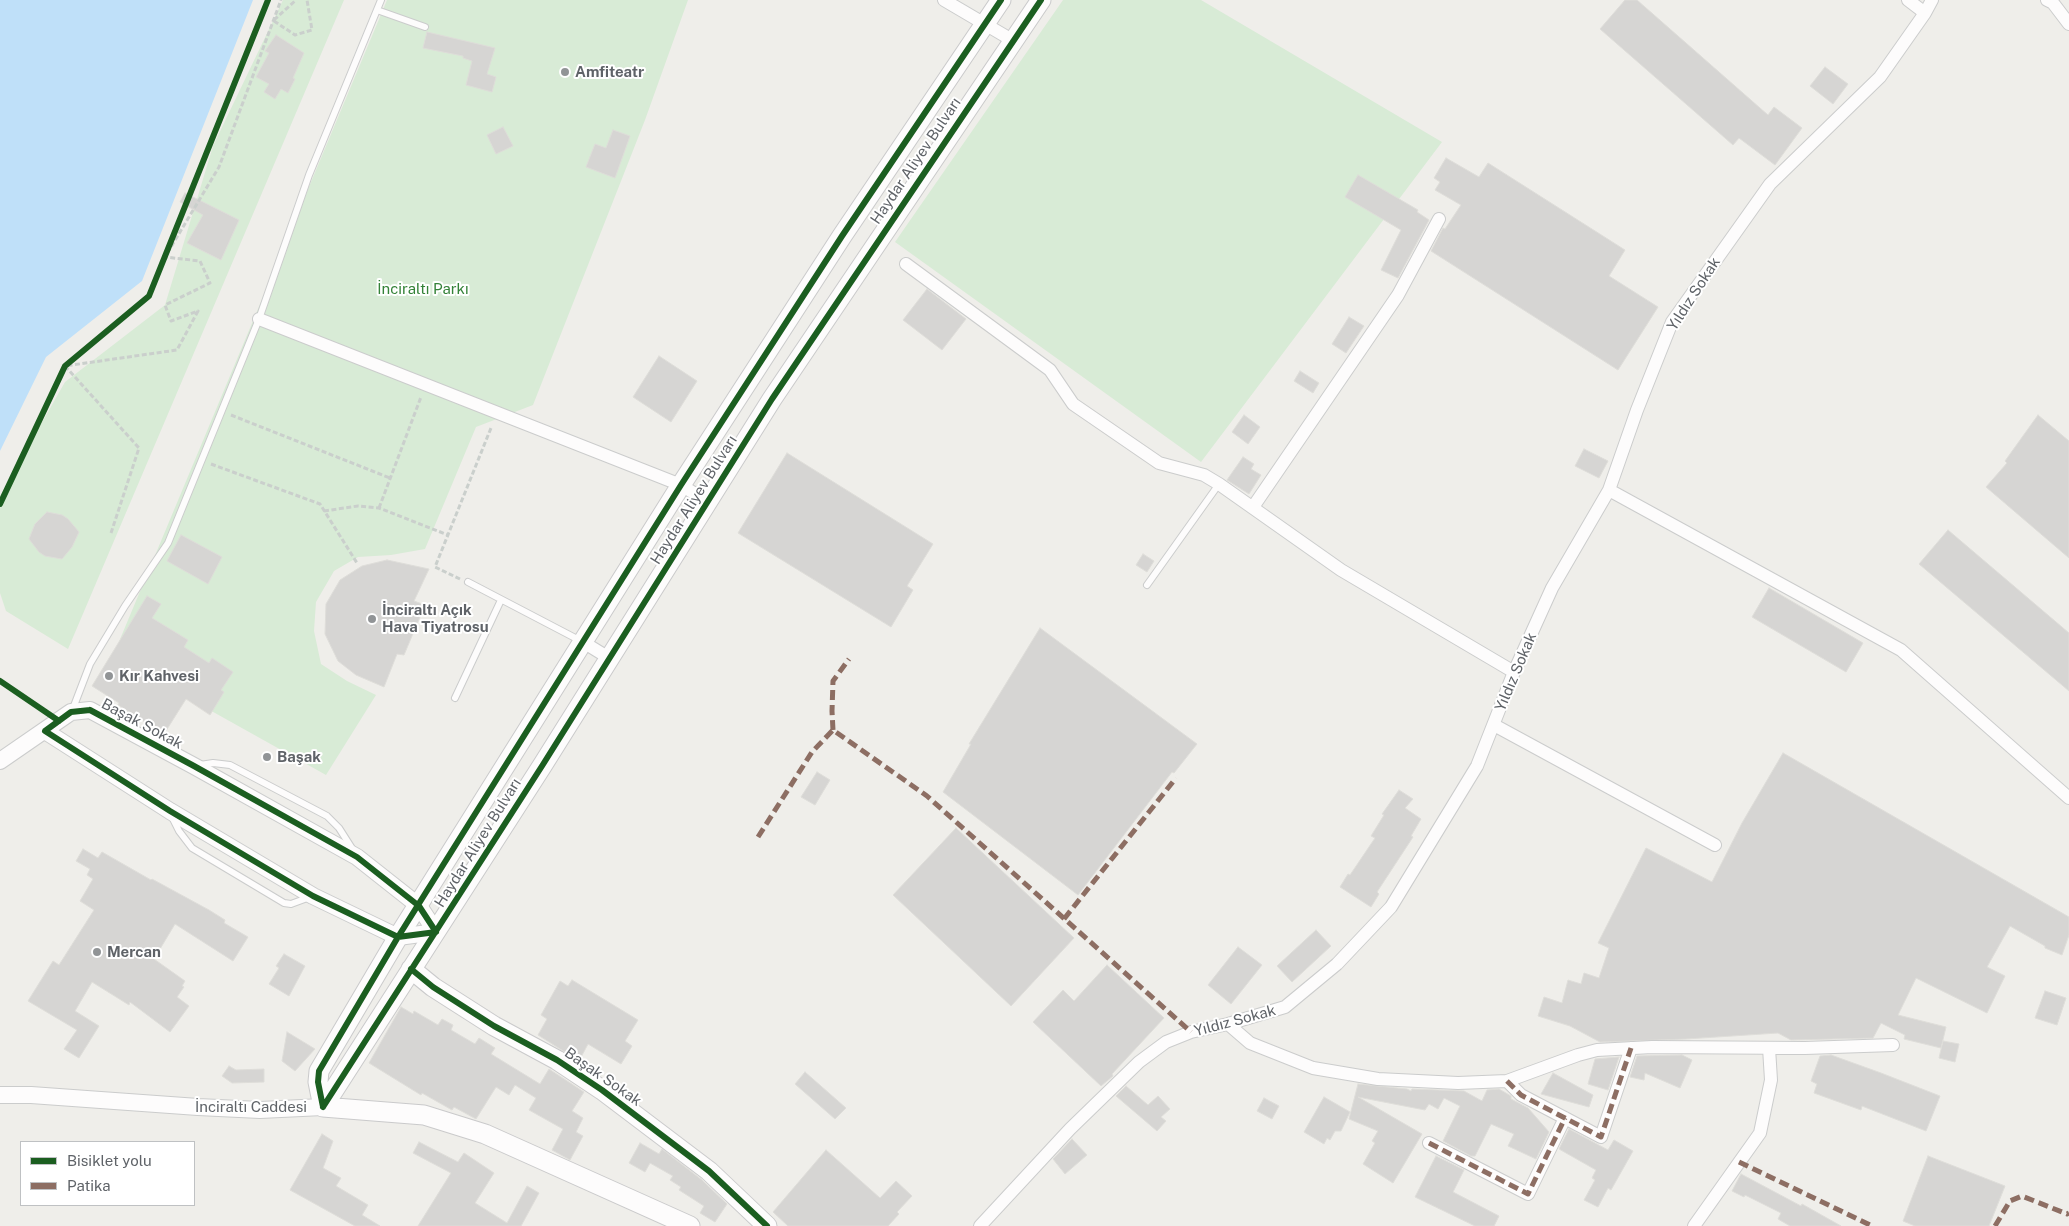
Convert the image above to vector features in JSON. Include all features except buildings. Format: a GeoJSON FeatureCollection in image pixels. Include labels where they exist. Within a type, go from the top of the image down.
{"type":"FeatureCollection","features":[{"type":"Feature","properties":{"kind":"main road","name":"Haydar Aliyev Bulvarı"},"geometry":{"type":"LineString","coordinates":[[323,1107],[318,1082],[319,1071],[398,937],[681,485],[842,236],[1001,0]]}},
{"type":"Feature","properties":{"kind":"main road","name":"Haydar Aliyev Bulvarı"},"geometry":{"type":"LineString","coordinates":[[323,1107],[610,658],[772,399],[1012,40],[1041,0]]}},
{"type":"Feature","properties":{"kind":"main road","name":"Başak Sokak"},"geometry":{"type":"LineString","coordinates":[[411,969],[433,987],[494,1026],[557,1060],[602,1090],[709,1171],[767,1226]]}},
{"type":"Feature","properties":{"kind":"main road","name":"İnciraltı Caddesi"},"geometry":{"type":"LineString","coordinates":[[323,1107],[424,1115],[485,1134],[690,1226]]}},
{"type":"Feature","properties":{"kind":"street"},"geometry":{"type":"LineString","coordinates":[[944,0],[1012,40]]}},
{"type":"Feature","properties":{"kind":"street"},"geometry":{"type":"LineString","coordinates":[[1908,0],[1925,13]]}},
{"type":"Feature","properties":{"kind":"street","name":"Yıldız Sokak"},"geometry":{"type":"LineString","coordinates":[[980,1226],[1070,1129],[1139,1062],[1166,1042],[1191,1032],[1228,1024],[1286,1007],[1337,964],[1391,907],[1477,766],[1514,672],[1552,588],[1609,490],[1637,410],[1672,322],[1770,184],[1880,77],[1932,0]]}},
{"type":"Feature","properties":{"kind":"street"},"geometry":{"type":"LineString","coordinates":[[2047,0],[2053,4],[2069,24]]}},
{"type":"Feature","properties":{"kind":"street"},"geometry":{"type":"LineString","coordinates":[[1253,507],[1398,295],[1439,219]]}},
{"type":"Feature","properties":{"kind":"street"},"geometry":{"type":"LineString","coordinates":[[906,264],[1050,370],[1073,404],[1159,463],[1204,475],[1342,570],[1514,672]]}},
{"type":"Feature","properties":{"kind":"street"},"geometry":{"type":"LineString","coordinates":[[259,319],[681,485],[708,502]]}},
{"type":"Feature","properties":{"kind":"street"},"geometry":{"type":"LineString","coordinates":[[1609,490],[1901,650],[2069,798]]}},
{"type":"Feature","properties":{"kind":"street"},"geometry":{"type":"LineString","coordinates":[[582,642],[610,658]]}},
{"type":"Feature","properties":{"kind":"street","name":"Başak Sokak"},"geometry":{"type":"LineString","coordinates":[[65,717],[90,710],[357,857],[419,906],[436,932]]}},
{"type":"Feature","properties":{"kind":"street"},"geometry":{"type":"LineString","coordinates":[[0,761],[65,717]]}},
{"type":"Feature","properties":{"kind":"street"},"geometry":{"type":"LineString","coordinates":[[1494,725],[1715,845]]}},
{"type":"Feature","properties":{"kind":"street"},"geometry":{"type":"LineString","coordinates":[[45,731],[170,811],[312,896],[398,937],[436,932]]}},
{"type":"Feature","properties":{"kind":"street"},"geometry":{"type":"LineString","coordinates":[[1228,1024],[1250,1043],[1313,1068],[1378,1079],[1458,1083],[1507,1081],[1597,1050],[1893,1045]]}},
{"type":"Feature","properties":{"kind":"street"},"geometry":{"type":"LineString","coordinates":[[1507,1081],[1521,1095],[1601,1137],[1631,1048]]}},
{"type":"Feature","properties":{"kind":"street"},"geometry":{"type":"LineString","coordinates":[[1694,1226],[1760,1133],[1771,1080],[1768,1048]]}},
{"type":"Feature","properties":{"kind":"street","name":"İnciraltı Caddesi"},"geometry":{"type":"LineString","coordinates":[[0,1095],[31,1095],[198,1108],[260,1110],[323,1107]]}},
{"type":"Feature","properties":{"kind":"street"},"geometry":{"type":"LineString","coordinates":[[1429,1143],[1528,1194],[1565,1118]]}},
{"type":"Feature","properties":{"kind":"lane"},"geometry":{"type":"LineString","coordinates":[[65,717],[90,664],[125,606],[168,543],[259,319],[309,175],[381,0]]}},
{"type":"Feature","properties":{"kind":"lane"},"geometry":{"type":"LineString","coordinates":[[377,10],[425,27]]}},
{"type":"Feature","properties":{"kind":"lane"},"geometry":{"type":"LineString","coordinates":[[1146,586],[1219,484]]}},
{"type":"Feature","properties":{"kind":"lane"},"geometry":{"type":"LineString","coordinates":[[468,582],[582,642]]}},
{"type":"Feature","properties":{"kind":"lane"},"geometry":{"type":"LineString","coordinates":[[455,698],[501,600]]}},
{"type":"Feature","properties":{"kind":"path"},"geometry":{"type":"LineString","coordinates":[[0,504],[64,366],[149,296],[268,0]]}},
{"type":"Feature","properties":{"kind":"path"},"geometry":{"type":"LineString","coordinates":[[165,257],[219,167],[281,0]]}},
{"type":"Feature","properties":{"kind":"path"},"geometry":{"type":"LineString","coordinates":[[274,21],[296,0]]}},
{"type":"Feature","properties":{"kind":"path"},"geometry":{"type":"LineString","coordinates":[[274,21],[295,35],[312,30],[307,0]]}},
{"type":"Feature","properties":{"kind":"path"},"geometry":{"type":"LineString","coordinates":[[64,366],[177,350],[198,311],[171,321],[164,305],[210,283],[200,261],[165,257]]}},
{"type":"Feature","properties":{"kind":"path"},"geometry":{"type":"LineString","coordinates":[[64,366],[139,448],[111,533]]}},
{"type":"Feature","properties":{"kind":"path"},"geometry":{"type":"LineString","coordinates":[[379,508],[426,384]]}},
{"type":"Feature","properties":{"kind":"path"},"geometry":{"type":"LineString","coordinates":[[221,411],[390,478]]}},
{"type":"Feature","properties":{"kind":"path"},"geometry":{"type":"LineString","coordinates":[[468,582],[435,567],[491,428]]}},
{"type":"Feature","properties":{"kind":"path"},"geometry":{"type":"LineString","coordinates":[[201,461],[320,504],[357,563]]}},
{"type":"Feature","properties":{"kind":"path"},"geometry":{"type":"LineString","coordinates":[[324,511],[358,506],[379,508],[448,535]]}},
{"type":"Feature","properties":{"kind":"path"},"geometry":{"type":"LineString","coordinates":[[0,681],[17,693],[65,717]]}},
{"type":"Feature","properties":{"kind":"path"},"geometry":{"type":"LineString","coordinates":[[12,699],[17,693]]}},
{"type":"Feature","properties":{"kind":"green space"},"geometry":{"type":"Polygon","coordinates":[[[283,0],[344,0],[68,649],[6,611],[0,593],[0,496],[65,382],[165,305],[213,146],[283,0]]]}},
{"type":"Feature","properties":{"kind":"green space","name":"İnciraltı Parkı"},"geometry":{"type":"Polygon","coordinates":[[[387,0],[688,0],[645,120],[533,405],[476,427],[425,549],[391,555],[358,557],[334,571],[316,602],[314,631],[321,664],[347,681],[376,695],[326,775],[113,656],[387,0]]]}},
{"type":"Feature","properties":{"kind":"green space"},"geometry":{"type":"Polygon","coordinates":[[[1063,0],[1201,0],[1442,142],[1201,462],[895,242],[1063,0]]]}},
{"type":"Feature","properties":{"kind":"water"},"geometry":{"type":"Polygon","coordinates":[[[0,0],[253,0],[142,281],[46,357],[0,451],[0,0]]]}},
{"type":"Feature","properties":{"kind":"marked path"},"geometry":{"type":"LineString","coordinates":[[833,730],[833,681],[849,659]]}},
{"type":"Feature","properties":{"kind":"marked path"},"geometry":{"type":"LineString","coordinates":[[758,837],[812,752],[833,730],[927,796],[1191,1032]]}},
{"type":"Feature","properties":{"kind":"marked path"},"geometry":{"type":"LineString","coordinates":[[1064,919],[1176,778]]}},
{"type":"Feature","properties":{"kind":"marked path"},"geometry":{"type":"LineString","coordinates":[[1507,1081],[1521,1095],[1601,1137],[1631,1048]]}},
{"type":"Feature","properties":{"kind":"marked path"},"geometry":{"type":"LineString","coordinates":[[1429,1143],[1528,1194],[1565,1118]]}},
{"type":"Feature","properties":{"kind":"marked path"},"geometry":{"type":"LineString","coordinates":[[1739,1162],[1872,1226]]}},
{"type":"Feature","properties":{"kind":"marked path"},"geometry":{"type":"LineString","coordinates":[[1995,1226],[2010,1201],[2022,1196],[2067,1214],[2069,1213]]}},
{"type":"Feature","properties":{"kind":"cycle path"},"geometry":{"type":"LineString","coordinates":[[0,504],[65,366],[149,296],[268,0]]}},
{"type":"Feature","properties":{"kind":"cycle path"},"geometry":{"type":"LineString","coordinates":[[323,1107],[318,1082],[319,1071],[398,937],[681,485],[842,236],[1001,0]]}},
{"type":"Feature","properties":{"kind":"cycle path"},"geometry":{"type":"LineString","coordinates":[[323,1107],[542,766],[772,399],[1041,0]]}},
{"type":"Feature","properties":{"kind":"cycle path"},"geometry":{"type":"LineString","coordinates":[[0,681],[59,721]]}},
{"type":"Feature","properties":{"kind":"cycle path"},"geometry":{"type":"LineString","coordinates":[[90,710],[357,857],[419,906],[436,932],[398,937],[313,896],[170,811],[45,731],[71,712],[90,710]]}},
{"type":"Feature","properties":{"kind":"cycle path"},"geometry":{"type":"LineString","coordinates":[[411,969],[433,987],[494,1026],[557,1060],[602,1090],[709,1171],[767,1226]]}},
{"type":"Feature","properties":{"kind":"place","name":"Amfiteatr"},"geometry":{"type":"Point","coordinates":[565,72]}},
{"type":"Feature","properties":{"kind":"place","name":"İnciraltı Açık Hava Tiyatrosu"},"geometry":{"type":"Point","coordinates":[372,619]}},
{"type":"Feature","properties":{"kind":"place","name":"Kır Kahvesi"},"geometry":{"type":"Point","coordinates":[109,676]}},
{"type":"Feature","properties":{"kind":"place","name":"Başak"},"geometry":{"type":"Point","coordinates":[267,757]}},
{"type":"Feature","properties":{"kind":"place","name":"Mercan"},"geometry":{"type":"Point","coordinates":[97,952]}}]}
